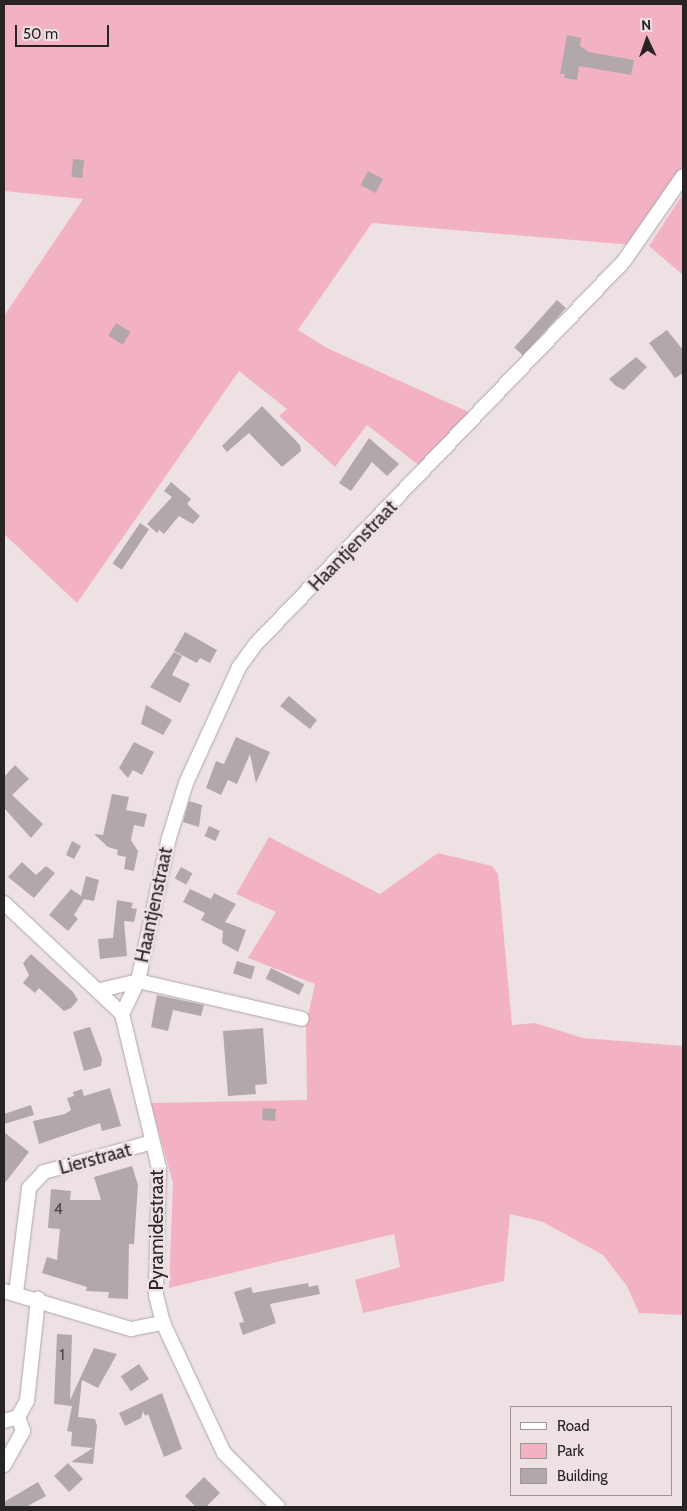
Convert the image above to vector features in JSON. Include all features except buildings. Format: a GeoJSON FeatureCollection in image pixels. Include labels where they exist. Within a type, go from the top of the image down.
{"type":"FeatureCollection","features":[{"type":"Feature","properties":{"kind":"street","name":"Haantjenstraat"},"geometry":{"type":"LineString","coordinates":[[122,1014],[138,981],[169,838],[186,783],[239,667],[256,644],[624,261],[683,176]]}},
{"type":"Feature","properties":{"kind":"street","name":"Pyramidestraat"},"geometry":{"type":"LineString","coordinates":[[4,903],[100,990],[122,1014],[159,1168],[160,1199],[156,1295],[163,1323],[224,1453],[278,1507]]}},
{"type":"Feature","properties":{"kind":"street","name":"Haantjenstraat"},"geometry":{"type":"LineString","coordinates":[[138,981],[302,1019]]}},
{"type":"Feature","properties":{"kind":"street"},"geometry":{"type":"LineString","coordinates":[[100,990],[138,981]]}},
{"type":"Feature","properties":{"kind":"street","name":"Lierstraat"},"geometry":{"type":"LineString","coordinates":[[10,1292],[29,1188],[44,1172],[152,1142]]}},
{"type":"Feature","properties":{"kind":"street"},"geometry":{"type":"LineString","coordinates":[[10,1292],[131,1329],[163,1323]]}},
{"type":"Feature","properties":{"kind":"street"},"geometry":{"type":"LineString","coordinates":[[4,1465],[23,1431],[18,1417],[28,1393],[38,1299]]}},
{"type":"Feature","properties":{"kind":"street"},"geometry":{"type":"LineString","coordinates":[[4,1421],[18,1417]]}},
{"type":"Feature","properties":{"kind":"green space"},"geometry":{"type":"Polygon","coordinates":[[[4,4],[683,4],[683,170],[633,245],[372,223],[298,330],[327,348],[473,414],[421,467],[367,425],[335,467],[279,416],[287,409],[239,371],[77,603],[4,534],[4,316],[83,199],[4,191],[4,4]]]}},
{"type":"Feature","properties":{"kind":"green space"},"geometry":{"type":"Polygon","coordinates":[[[683,194],[683,275],[649,246],[683,194]]]}},
{"type":"Feature","properties":{"kind":"green space"},"geometry":{"type":"Polygon","coordinates":[[[269,837],[380,894],[438,853],[492,866],[498,874],[512,1025],[535,1023],[583,1038],[683,1046],[683,1315],[639,1313],[627,1286],[603,1255],[543,1222],[510,1214],[504,1281],[363,1313],[355,1280],[400,1267],[394,1234],[169,1288],[173,1183],[151,1103],[307,1100],[306,1024],[315,984],[248,958],[276,912],[236,894],[269,837]]]}}]}
